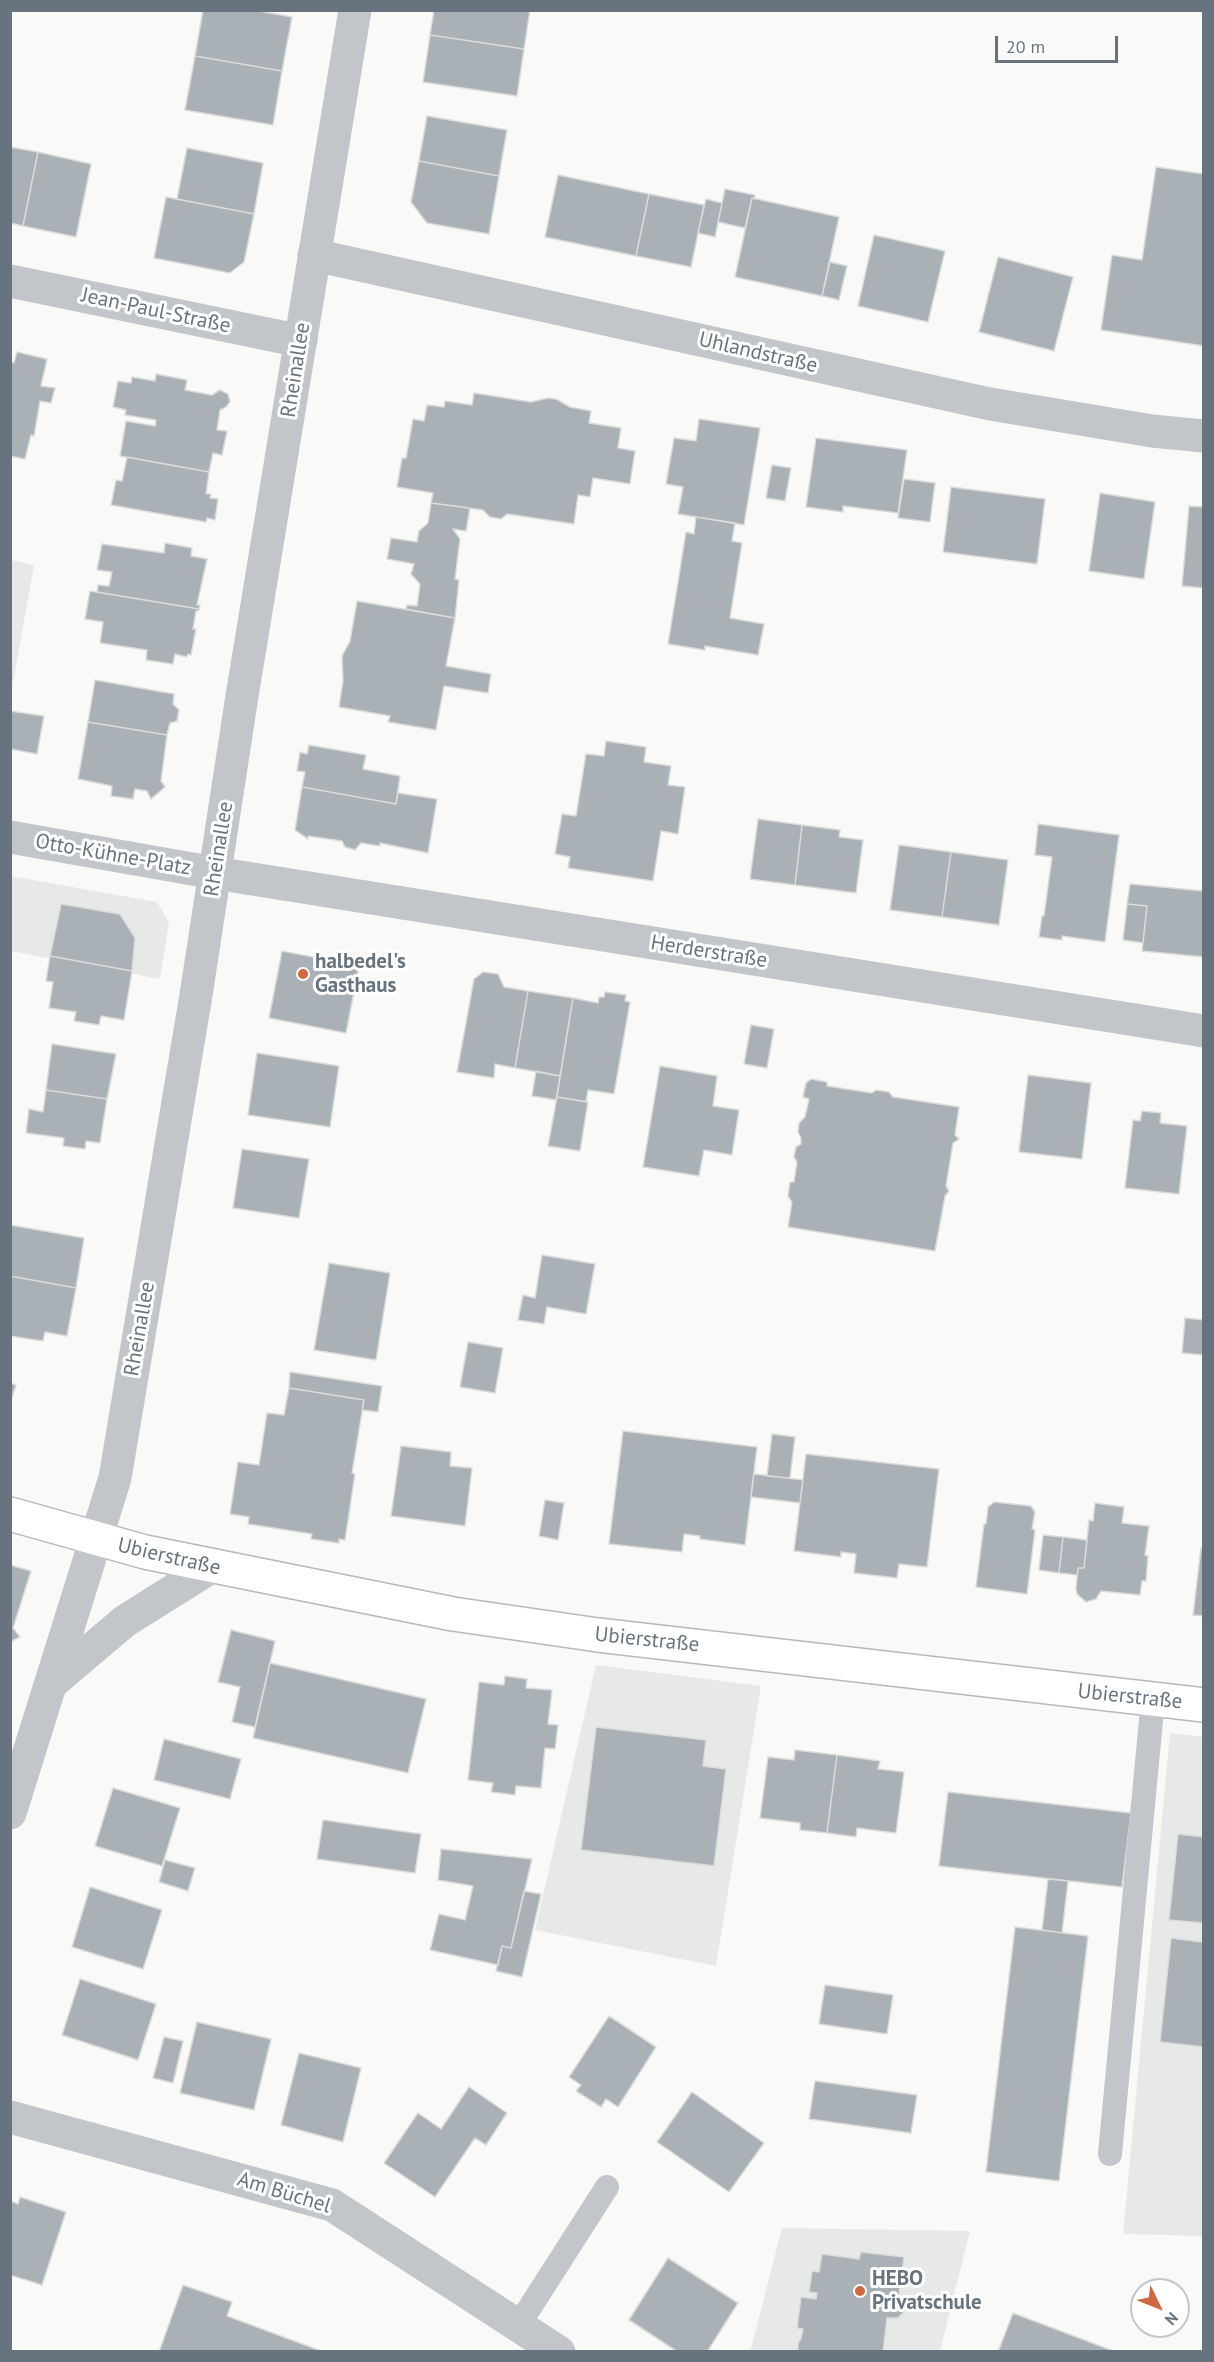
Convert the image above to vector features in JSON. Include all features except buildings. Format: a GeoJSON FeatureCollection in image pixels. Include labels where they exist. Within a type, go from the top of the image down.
{"type":"FeatureCollection","features":[{"type":"Feature","properties":{"kind":"main road"},"geometry":{"type":"LineString","coordinates":[[10,1514],[97,1540]]}},
{"type":"Feature","properties":{"kind":"main road","name":"Ubierstraße"},"geometry":{"type":"LineString","coordinates":[[97,1540],[211,1567],[453,1614],[547,1629],[1203,1705]]}},
{"type":"Feature","properties":{"kind":"street","name":"Rheinallee"},"geometry":{"type":"LineString","coordinates":[[10,1813],[53,1682],[115,1478],[355,10]]}},
{"type":"Feature","properties":{"kind":"street","name":"Uhlandstraße"},"geometry":{"type":"LineString","coordinates":[[314,255],[980,402],[1141,429],[1203,436]]}},
{"type":"Feature","properties":{"kind":"street","name":"Jean-Paul-Straße"},"geometry":{"type":"LineString","coordinates":[[10,281],[301,341]]}},
{"type":"Feature","properties":{"kind":"street","name":"Otto-Kühne-Platz"},"geometry":{"type":"LineString","coordinates":[[10,837],[215,873]]}},
{"type":"Feature","properties":{"kind":"street","name":"Herderstraße"},"geometry":{"type":"LineString","coordinates":[[215,873],[1203,1032]]}},
{"type":"Feature","properties":{"kind":"street"},"geometry":{"type":"LineString","coordinates":[[53,1682],[125,1621],[211,1567]]}},
{"type":"Feature","properties":{"kind":"street","name":"Am Büchel"},"geometry":{"type":"LineString","coordinates":[[10,2117],[332,2205],[559,2352]]}},
{"type":"Feature","properties":{"kind":"lane"},"geometry":{"type":"LineString","coordinates":[[1110,2154],[1153,1699]]}},
{"type":"Feature","properties":{"kind":"lane"},"geometry":{"type":"LineString","coordinates":[[518,2326],[607,2187]]}},
{"type":"Feature","properties":{"kind":"shaded area"},"geometry":{"type":"Polygon","coordinates":[[[10,560],[34,565],[11,694],[10,560]]]}},
{"type":"Feature","properties":{"kind":"shaded area"},"geometry":{"type":"Polygon","coordinates":[[[10,876],[157,902],[169,922],[160,979],[11,951],[10,876]]]}},
{"type":"Feature","properties":{"kind":"shaded area"},"geometry":{"type":"Polygon","coordinates":[[[596,1665],[761,1686],[716,1966],[535,1930],[596,1665]]]}},
{"type":"Feature","properties":{"kind":"shaded area"},"geometry":{"type":"Polygon","coordinates":[[[1170,1733],[1203,1737],[1203,2236],[1123,2234],[1170,1733]]]}},
{"type":"Feature","properties":{"kind":"shaded area","name":"HEBO Privatschule"},"geometry":{"type":"Polygon","coordinates":[[[782,2228],[970,2231],[940,2351],[750,2352],[782,2228]]]}},
{"type":"Feature","properties":{"kind":"place","name":"halbedel's Gasthaus"},"geometry":{"type":"Point","coordinates":[303,974]}},
{"type":"Feature","properties":{"kind":"place","name":"HEBO Privatschule"},"geometry":{"type":"Point","coordinates":[860,2291]}}]}
